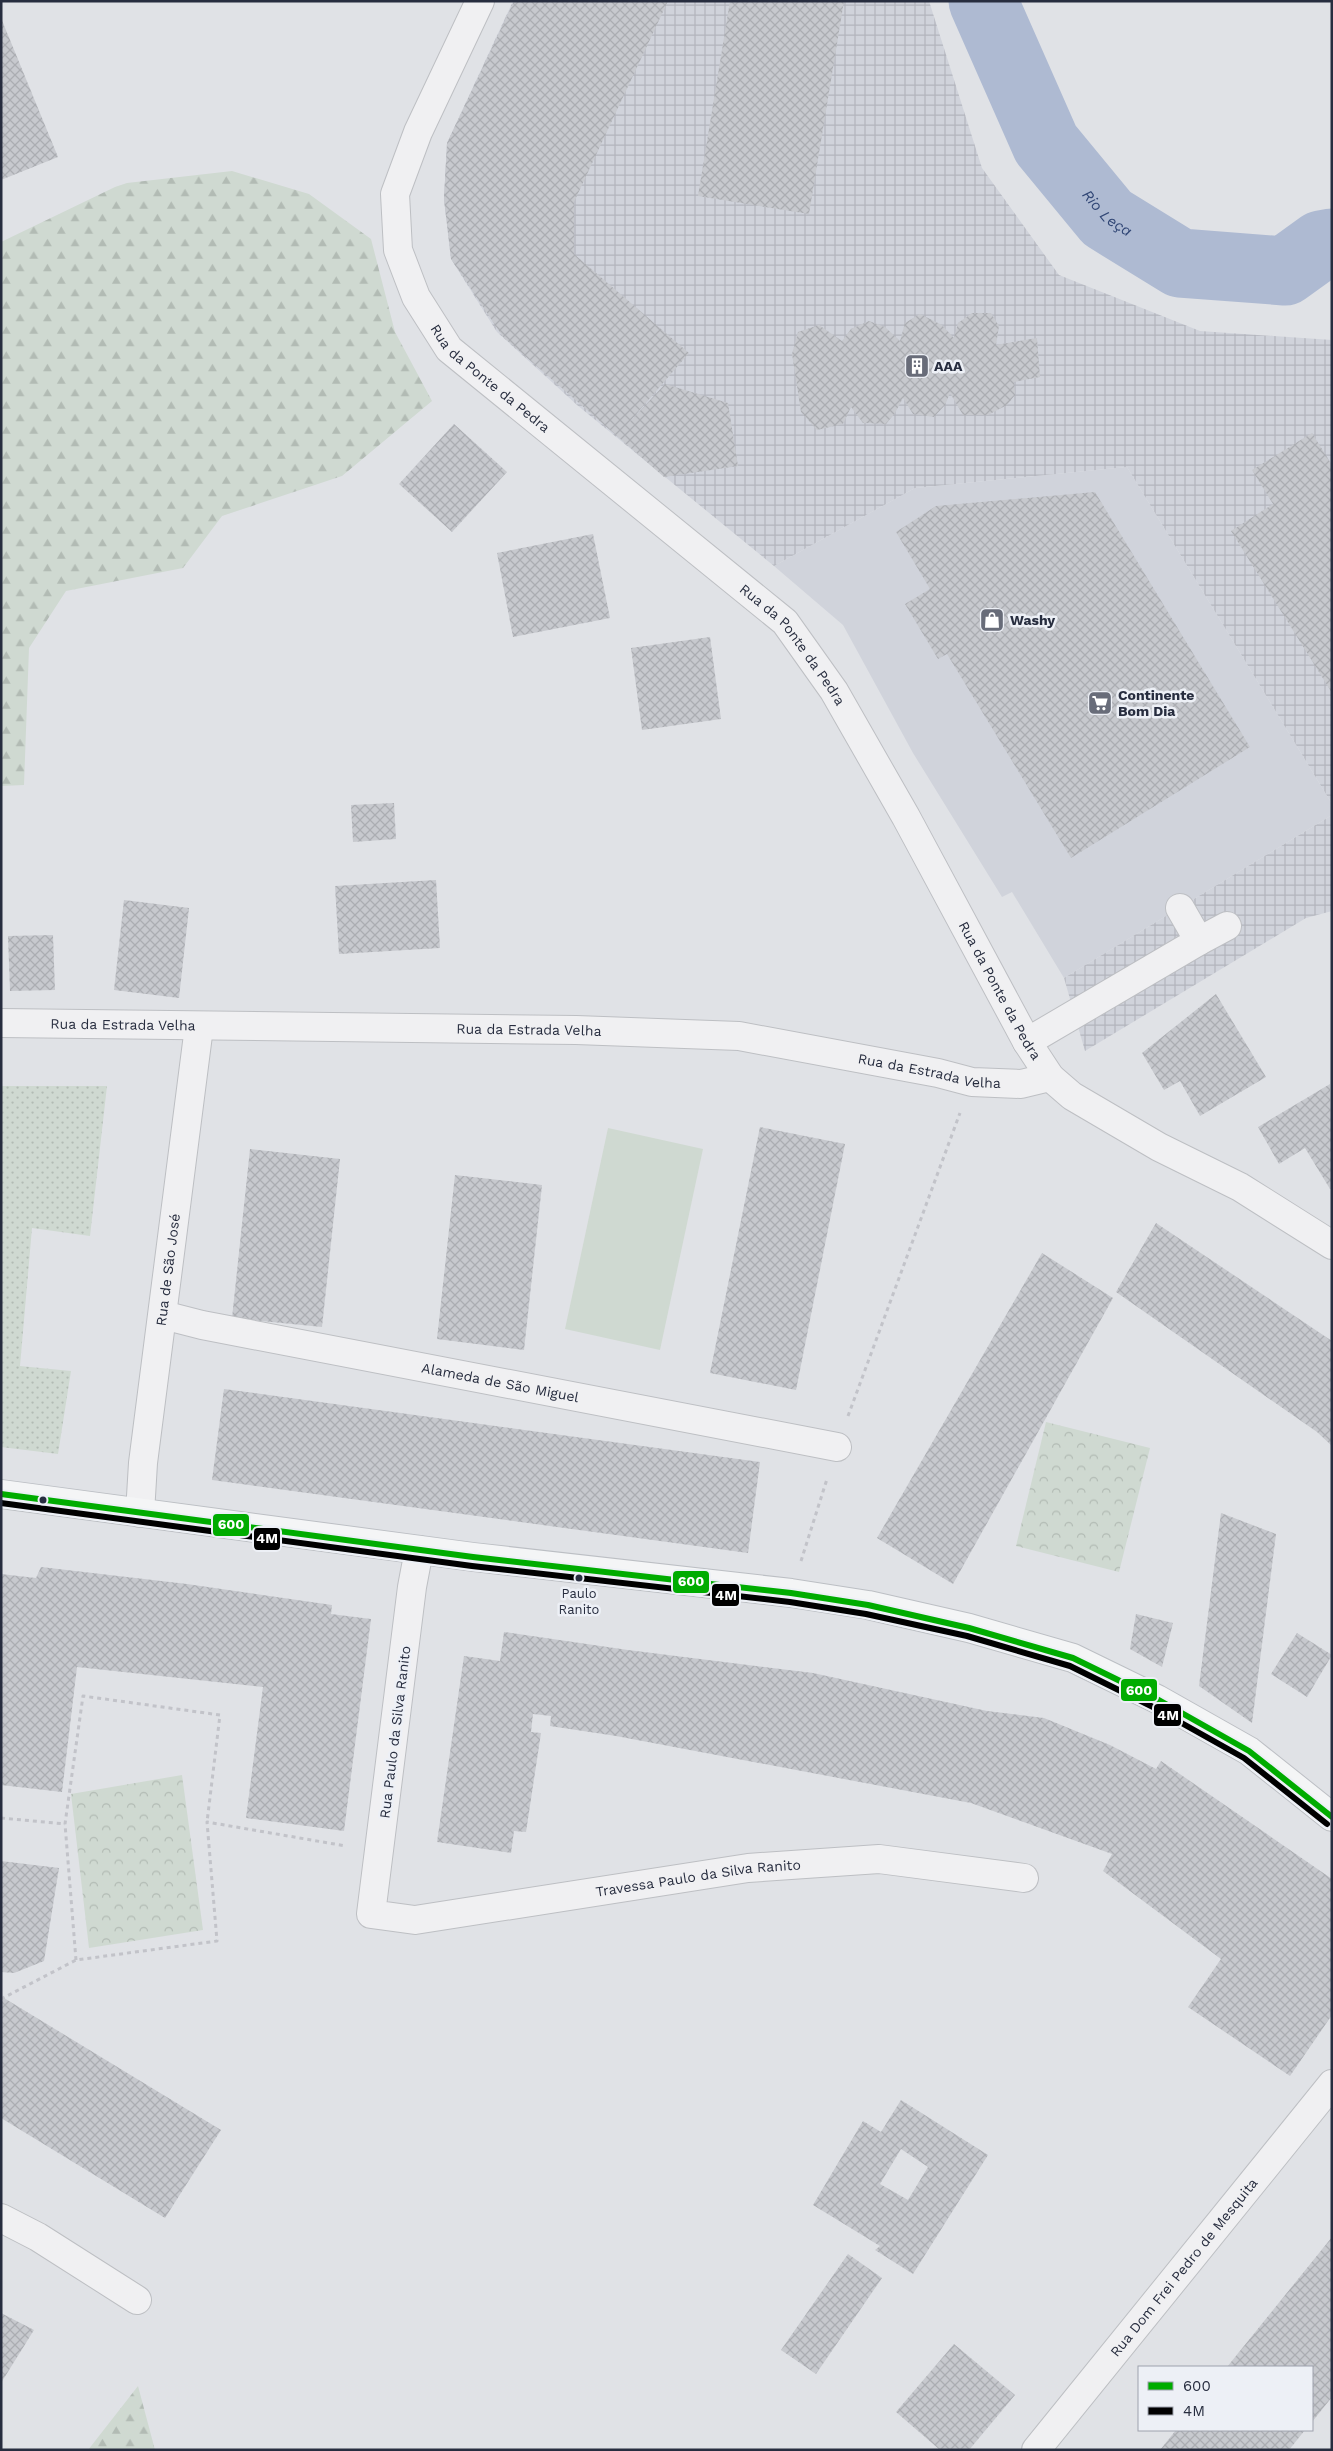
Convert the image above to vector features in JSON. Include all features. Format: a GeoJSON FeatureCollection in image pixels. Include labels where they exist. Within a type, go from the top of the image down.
{"type":"FeatureCollection","features":[{"type":"Feature","properties":{"kind":"main road"},"geometry":{"type":"LineString","coordinates":[[1,1494],[419,1550],[791,1593],[868,1604],[969,1628],[1073,1658],[1157,1699],[1249,1751],[1332,1817]]}},
{"type":"Feature","properties":{"kind":"street","name":"Rua da Ponte da Pedra"},"geometry":{"type":"LineString","coordinates":[[480,1],[418,132],[395,194],[398,250],[416,297],[449,348],[785,622],[834,692],[897,800],[1027,1042],[1050,1077],[1072,1096],[1100,1114],[1159,1147],[1240,1187],[1332,1245]]}},
{"type":"Feature","properties":{"kind":"street"},"geometry":{"type":"LineString","coordinates":[[1180,908],[1198,941]]}},
{"type":"Feature","properties":{"kind":"street"},"geometry":{"type":"LineString","coordinates":[[1027,1042],[1198,941],[1227,926]]}},
{"type":"Feature","properties":{"kind":"street","name":"Rua da Estrada Velha"},"geometry":{"type":"LineString","coordinates":[[1,1024],[576,1030],[739,1036],[938,1073],[972,1082],[1022,1084],[1050,1077]]}},
{"type":"Feature","properties":{"kind":"street","name":"Rua de São José"},"geometry":{"type":"LineString","coordinates":[[140,1513],[143,1463],[199,1027]]}},
{"type":"Feature","properties":{"kind":"street","name":"Alameda de São Miguel"},"geometry":{"type":"LineString","coordinates":[[163,1315],[202,1325],[837,1447]]}},
{"type":"Feature","properties":{"kind":"street","name":"Rua Paulo da Silva Ranito"},"geometry":{"type":"LineString","coordinates":[[371,1914],[412,1587],[419,1550]]}},
{"type":"Feature","properties":{"kind":"street","name":"Travessa Paulo da Silva Ranito"},"geometry":{"type":"LineString","coordinates":[[371,1914],[415,1920],[748,1868],[879,1859],[1024,1878]]}},
{"type":"Feature","properties":{"kind":"street","name":"Rua Dom Frei Pedro de Mesquita"},"geometry":{"type":"LineString","coordinates":[[1036,2450],[1332,2084]]}},
{"type":"Feature","properties":{"kind":"street"},"geometry":{"type":"LineString","coordinates":[[1,2218],[38,2237],[137,2300]]}},
{"type":"Feature","properties":{"kind":"path"},"geometry":{"type":"LineString","coordinates":[[791,1593],[837,1447],[972,1082]]}},
{"type":"Feature","properties":{"kind":"path"},"geometry":{"type":"LineString","coordinates":[[1,1999],[76,1960],[217,1941],[207,1822],[220,1715],[83,1696],[65,1824],[76,1960]]}},
{"type":"Feature","properties":{"kind":"path"},"geometry":{"type":"LineString","coordinates":[[1,1818],[65,1824]]}},
{"type":"Feature","properties":{"kind":"path"},"geometry":{"type":"LineString","coordinates":[[207,1822],[380,1852]]}},
{"type":"Feature","properties":{"kind":"shaded area"},"geometry":{"type":"Polygon","coordinates":[[[513,1],[929,1],[982,168],[1059,275],[1200,331],[1332,340],[1332,804],[1127,467],[915,488],[774,566],[577,405],[497,332],[451,259],[444,199],[447,143],[513,1]]]}},
{"type":"Feature","properties":{"kind":"shaded area"},"geometry":{"type":"Polygon","coordinates":[[[1127,467],[1332,804],[1332,815],[1064,978],[1012,892],[1002,897],[913,753],[843,625],[774,566],[915,488],[1127,467]]]}},
{"type":"Feature","properties":{"kind":"shaded area"},"geometry":{"type":"Polygon","coordinates":[[[1332,815],[1332,911],[1306,918],[1085,1051],[1064,978],[1332,815]]]}},
{"type":"Feature","properties":{"kind":"green space"},"geometry":{"type":"Polygon","coordinates":[[[232,171],[309,194],[371,239],[395,332],[432,401],[342,476],[222,516],[183,568],[66,591],[29,648],[24,785],[1,786],[1,242],[127,183],[232,171]]]}},
{"type":"Feature","properties":{"kind":"green space"},"geometry":{"type":"Polygon","coordinates":[[[1,1086],[107,1086],[90,1236],[32,1228],[20,1366],[71,1371],[58,1454],[1,1447],[1,1086]]]}},
{"type":"Feature","properties":{"kind":"green space"},"geometry":{"type":"Polygon","coordinates":[[[608,1128],[703,1149],[660,1350],[565,1329],[608,1128]]]}},
{"type":"Feature","properties":{"kind":"green space"},"geometry":{"type":"Polygon","coordinates":[[[1046,1422],[1150,1448],[1119,1572],[1016,1546],[1046,1422]]]}},
{"type":"Feature","properties":{"kind":"green space"},"geometry":{"type":"Polygon","coordinates":[[[182,1775],[203,1930],[89,1948],[71,1794],[182,1775]]]}},
{"type":"Feature","properties":{"kind":"green space"},"geometry":{"type":"Polygon","coordinates":[[[138,2386],[155,2450],[88,2450],[138,2386]]]}},
{"type":"Feature","properties":{"kind":"building"},"geometry":{"type":"Polygon","coordinates":[[[514,1],[668,1],[574,202],[574,254],[689,353],[626,426],[665,384],[728,403],[738,466],[664,477],[503,337],[451,259],[444,199],[447,143],[514,1]]]}},
{"type":"Feature","properties":{"kind":"building"},"geometry":{"type":"Polygon","coordinates":[[[730,1],[844,1],[809,214],[698,196],[730,1]]]}},
{"type":"Feature","properties":{"kind":"building"},"geometry":{"type":"Polygon","coordinates":[[[1,18],[58,157],[1,180],[1,18]]]}},
{"type":"Feature","properties":{"kind":"building","name":"AAA"},"geometry":{"type":"Polygon","coordinates":[[[972,313],[991,313],[999,326],[996,345],[1037,338],[1040,377],[1014,382],[1015,395],[1007,405],[988,415],[963,415],[950,393],[945,405],[934,417],[913,414],[903,398],[895,413],[886,424],[863,423],[851,407],[843,424],[817,430],[801,412],[792,354],[798,332],[819,325],[842,341],[851,329],[869,321],[885,327],[900,341],[905,323],[920,314],[942,325],[954,338],[958,323],[972,313]]]}},
{"type":"Feature","properties":{"kind":"building"},"geometry":{"type":"Polygon","coordinates":[[[454,424],[507,472],[452,532],[399,484],[454,424]]]}},
{"type":"Feature","properties":{"kind":"building"},"geometry":{"type":"Polygon","coordinates":[[[1312,433],[1332,465],[1332,693],[1231,531],[1273,504],[1252,470],[1312,433]]]}},
{"type":"Feature","properties":{"kind":"building","name":"Continente Bom Dia"},"geometry":{"type":"Polygon","coordinates":[[[1095,492],[1250,747],[1071,858],[947,654],[938,659],[905,604],[930,589],[896,532],[936,506],[1095,492]]]}},
{"type":"Feature","properties":{"kind":"building"},"geometry":{"type":"Polygon","coordinates":[[[593,534],[610,618],[513,637],[497,553],[593,534]]]}},
{"type":"Feature","properties":{"kind":"building"},"geometry":{"type":"Polygon","coordinates":[[[710,637],[721,719],[642,730],[631,648],[710,637]]]}},
{"type":"Feature","properties":{"kind":"building"},"geometry":{"type":"Polygon","coordinates":[[[394,803],[396,839],[353,842],[351,805],[394,803]]]}},
{"type":"Feature","properties":{"kind":"building"},"geometry":{"type":"Polygon","coordinates":[[[436,880],[440,948],[339,954],[335,886],[436,880]]]}},
{"type":"Feature","properties":{"kind":"building"},"geometry":{"type":"Polygon","coordinates":[[[124,900],[189,908],[179,998],[114,990],[124,900]]]}},
{"type":"Feature","properties":{"kind":"building"},"geometry":{"type":"Polygon","coordinates":[[[53,935],[55,990],[10,991],[8,936],[53,935]]]}},
{"type":"Feature","properties":{"kind":"building"},"geometry":{"type":"Polygon","coordinates":[[[1216,994],[1266,1077],[1200,1116],[1180,1081],[1164,1090],[1142,1053],[1216,994]]]}},
{"type":"Feature","properties":{"kind":"building"},"geometry":{"type":"Polygon","coordinates":[[[1330,1084],[1332,1188],[1330,1189],[1305,1148],[1279,1164],[1258,1127],[1330,1084]]]}},
{"type":"Feature","properties":{"kind":"building"},"geometry":{"type":"Polygon","coordinates":[[[760,1127],[845,1144],[796,1390],[710,1373],[760,1127]]]}},
{"type":"Feature","properties":{"kind":"building"},"geometry":{"type":"Polygon","coordinates":[[[250,1149],[340,1159],[322,1327],[232,1318],[250,1149]]]}},
{"type":"Feature","properties":{"kind":"building"},"geometry":{"type":"Polygon","coordinates":[[[455,1175],[542,1185],[524,1350],[437,1339],[455,1175]]]}},
{"type":"Feature","properties":{"kind":"building"},"geometry":{"type":"Polygon","coordinates":[[[1156,1223],[1332,1341],[1332,1446],[1317,1432],[1116,1292],[1156,1223]]]}},
{"type":"Feature","properties":{"kind":"building"},"geometry":{"type":"Polygon","coordinates":[[[1042,1253],[1113,1298],[953,1584],[877,1538],[1042,1253]]]}},
{"type":"Feature","properties":{"kind":"building"},"geometry":{"type":"Polygon","coordinates":[[[224,1389],[760,1462],[748,1553],[212,1480],[224,1389]]]}},
{"type":"Feature","properties":{"kind":"building"},"geometry":{"type":"Polygon","coordinates":[[[1221,1513],[1276,1534],[1252,1723],[1199,1686],[1221,1513]]]}},
{"type":"Feature","properties":{"kind":"building"},"geometry":{"type":"Polygon","coordinates":[[[41,1567],[187,1584],[332,1605],[331,1614],[371,1619],[344,1831],[246,1818],[263,1687],[77,1667],[62,1792],[1,1785],[1,1574],[36,1578],[41,1567]]]}},
{"type":"Feature","properties":{"kind":"building"},"geometry":{"type":"Polygon","coordinates":[[[1136,1614],[1173,1623],[1162,1667],[1130,1649],[1136,1614]]]}},
{"type":"Feature","properties":{"kind":"building"},"geometry":{"type":"Polygon","coordinates":[[[504,1632],[628,1650],[813,1673],[987,1711],[1044,1718],[1110,1745],[1156,1769],[1161,1761],[1332,1879],[1332,2015],[1290,2076],[1188,2007],[1221,1959],[1103,1871],[1112,1854],[971,1803],[616,1736],[550,1726],[551,1716],[533,1714],[531,1732],[541,1733],[526,1832],[514,1831],[511,1853],[437,1842],[464,1656],[500,1661],[504,1632]]]}},
{"type":"Feature","properties":{"kind":"building"},"geometry":{"type":"Polygon","coordinates":[[[1297,1633],[1332,1655],[1307,1697],[1271,1674],[1297,1633]]]}},
{"type":"Feature","properties":{"kind":"building"},"geometry":{"type":"Polygon","coordinates":[[[1,1861],[59,1868],[44,1961],[14,1973],[1,1972],[1,1861]]]}},
{"type":"Feature","properties":{"kind":"building"},"geometry":{"type":"Polygon","coordinates":[[[4,1998],[221,2130],[165,2218],[1,2118],[1,2003],[4,1998]]]}},
{"type":"Feature","properties":{"kind":"building"},"geometry":{"type":"Polygon","coordinates":[[[901,2100],[988,2155],[913,2274],[875,2250],[880,2246],[813,2205],[863,2121],[881,2132],[901,2100]],[[901,2149],[880,2184],[908,2200],[928,2167],[901,2149]]]}},
{"type":"Feature","properties":{"kind":"building"},"geometry":{"type":"Polygon","coordinates":[[[1332,2237],[1332,2397],[1313,2421],[1313,2366],[1228,2366],[1332,2237]]]}},
{"type":"Feature","properties":{"kind":"building"},"geometry":{"type":"Polygon","coordinates":[[[848,2254],[882,2278],[816,2374],[781,2350],[848,2254]]]}},
{"type":"Feature","properties":{"kind":"building"},"geometry":{"type":"Polygon","coordinates":[[[1,2313],[34,2330],[1,2383],[1,2313]]]}},
{"type":"Feature","properties":{"kind":"building"},"geometry":{"type":"Polygon","coordinates":[[[954,2344],[1015,2395],[969,2450],[940,2450],[896,2412],[954,2344]]]}},
{"type":"Feature","properties":{"kind":"building"},"geometry":{"type":"Polygon","coordinates":[[[1175,2431],[1304,2431],[1289,2450],[1160,2450],[1175,2431]]]}},
{"type":"Feature","properties":{"kind":"waterway","name":"Rio Leça"},"geometry":{"type":"LineString","coordinates":[[983,1],[1046,144],[1107,218],[1180,263],[1285,271],[1321,245],[1332,243]]}},
{"type":"Feature","properties":{"kind":"transit line","name":"600"},"geometry":{"type":"LineString","coordinates":[[1,1494],[473,1557],[791,1593],[868,1605],[969,1628],[1073,1658],[1157,1699],[1249,1751],[1332,1817]]}},
{"type":"Feature","properties":{"kind":"transit line","name":"4M"},"geometry":{"type":"LineString","coordinates":[[1,1503],[472,1566],[790,1602],[866,1614],[967,1636],[1070,1666],[1153,1707],[1244,1758],[1327,1824]]}},
{"type":"Feature","properties":{"kind":"place","name":"AAA"},"geometry":{"type":"Point","coordinates":[917,366]}},
{"type":"Feature","properties":{"kind":"place","name":"Washy"},"geometry":{"type":"Point","coordinates":[992,620]}},
{"type":"Feature","properties":{"kind":"place","name":"Continente Bom Dia"},"geometry":{"type":"Point","coordinates":[1100,703]}},
{"type":"Feature","properties":{"kind":"place","name":"Paulo Ranito"},"geometry":{"type":"Point","coordinates":[579,1578]}}]}
